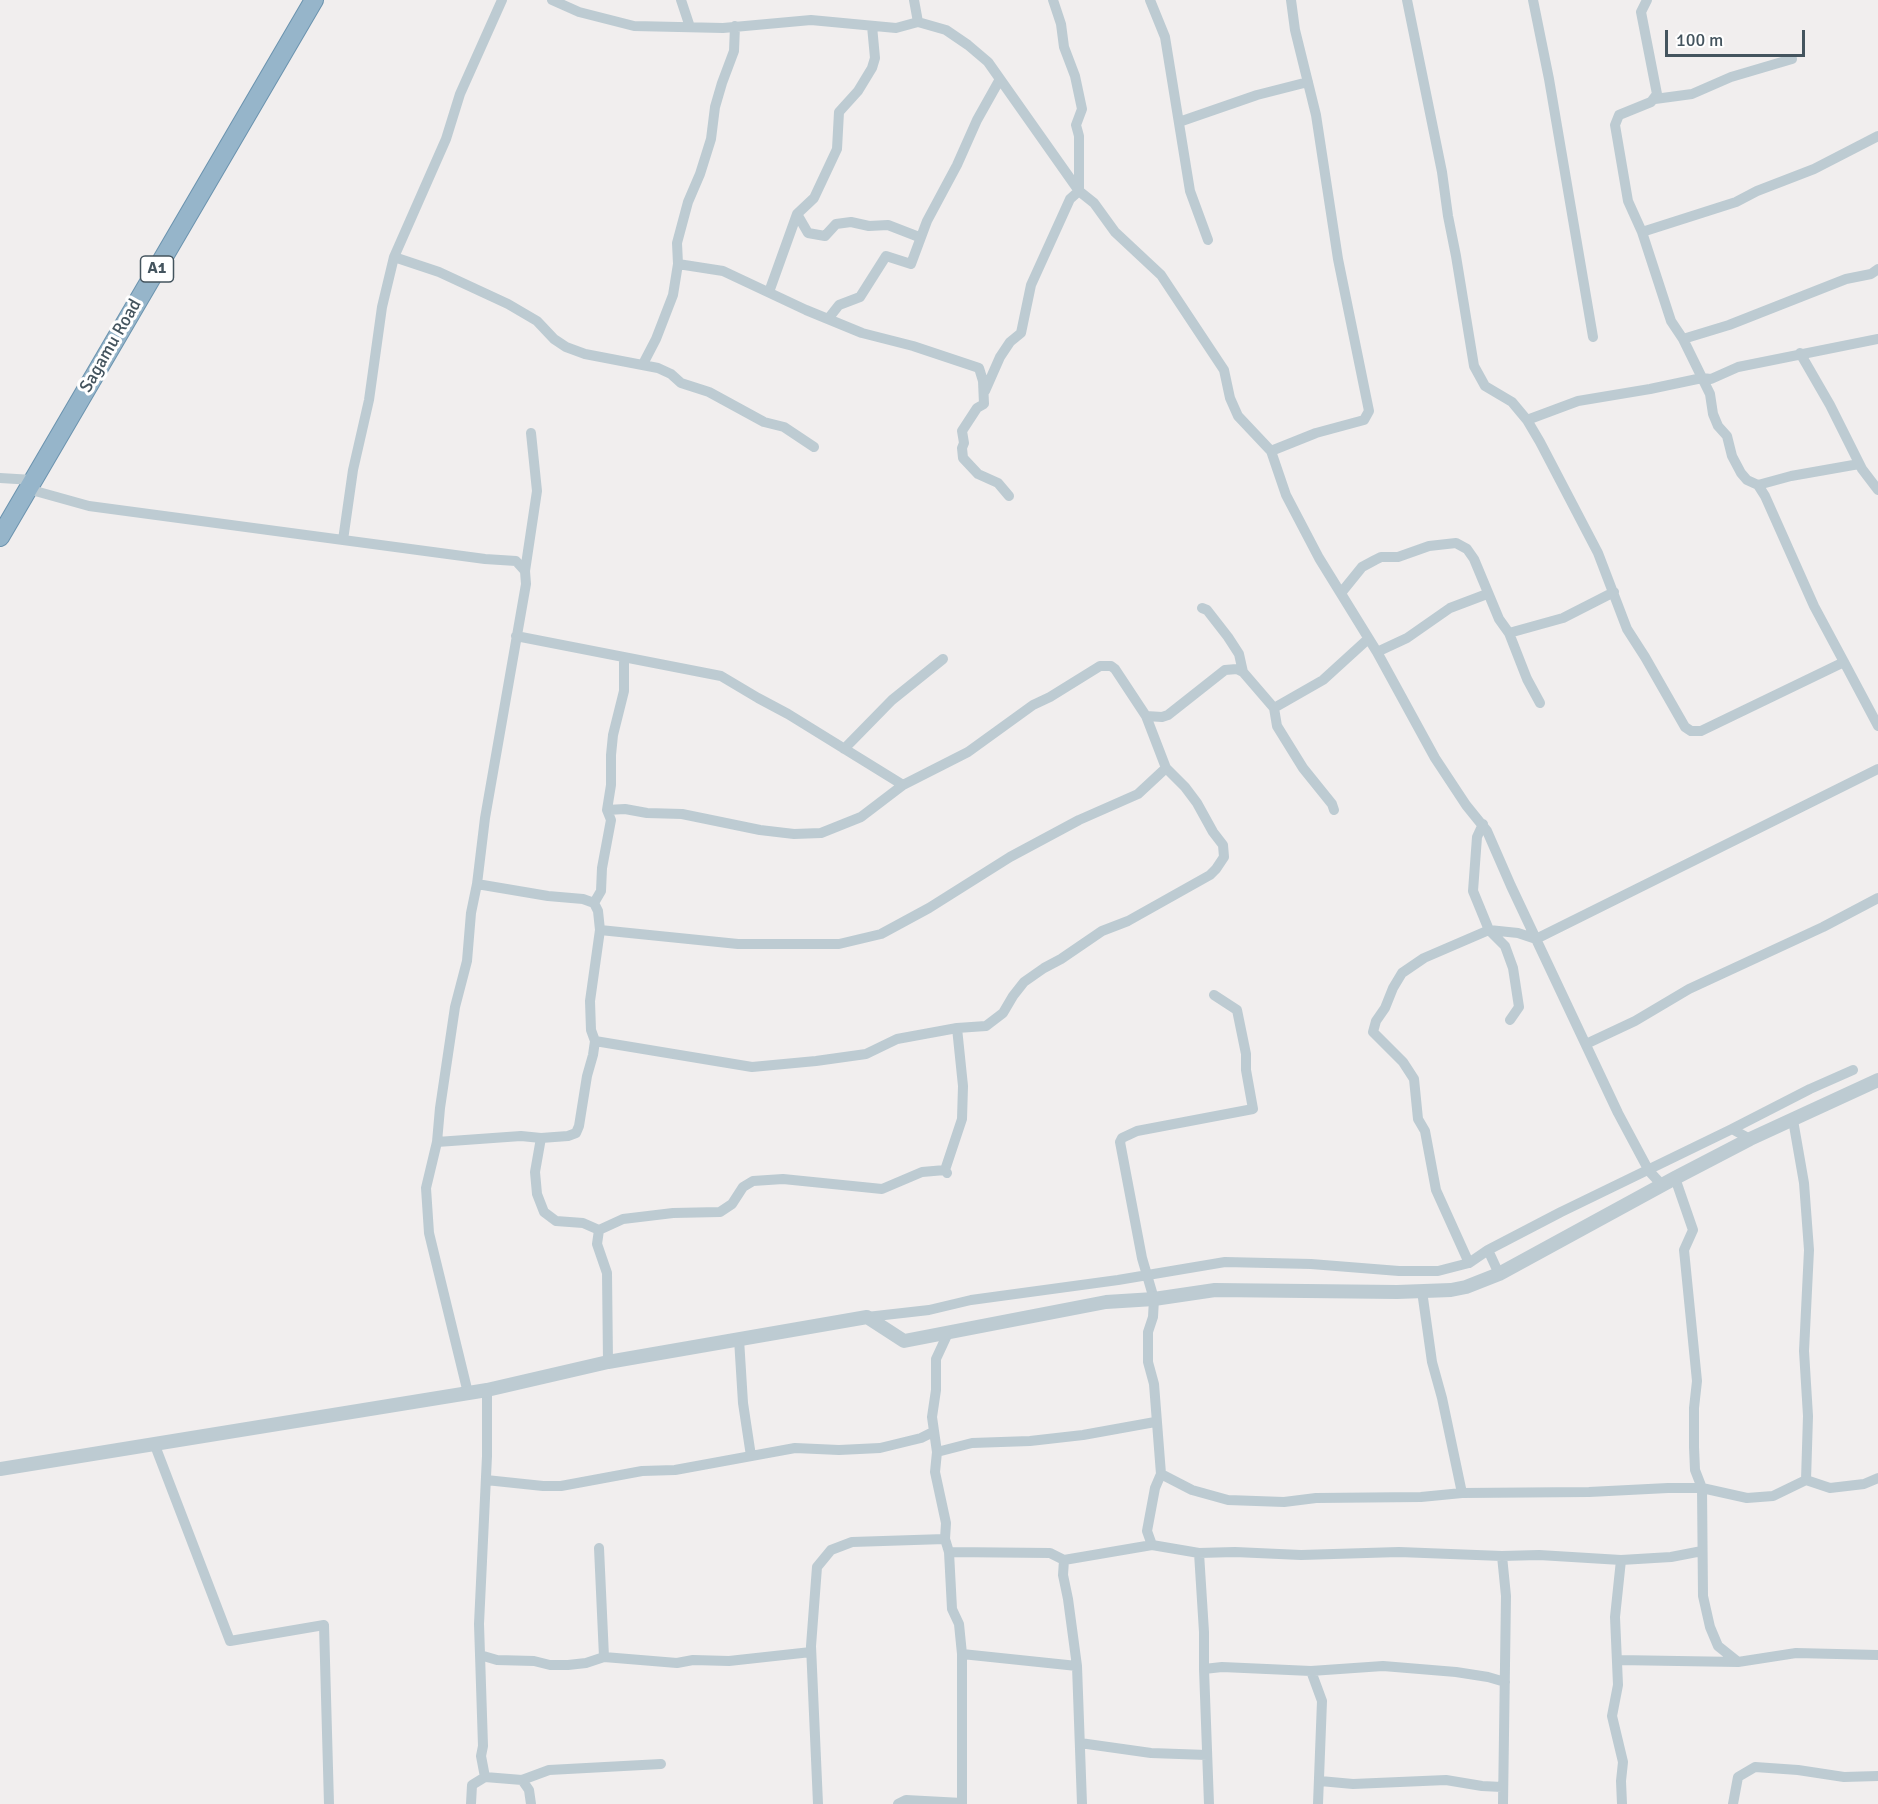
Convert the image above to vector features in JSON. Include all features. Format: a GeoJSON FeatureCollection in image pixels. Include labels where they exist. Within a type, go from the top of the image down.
{"type":"FeatureCollection","features":[{"type":"Feature","properties":{"kind":"highway","name":"Sagamu Road"},"geometry":{"type":"LineString","coordinates":[[0,537],[314,0]]}},
{"type":"Feature","properties":{"kind":"street"},"geometry":{"type":"LineString","coordinates":[[343,540],[354,470],[369,400],[382,307],[394,257],[446,138],[460,94],[502,0]]}},
{"type":"Feature","properties":{"kind":"street"},"geometry":{"type":"LineString","coordinates":[[552,0],[579,12],[634,26],[735,26],[811,20],[896,28],[918,22],[946,30],[988,62],[1079,190],[1094,203],[1115,232],[1161,275],[1224,370],[1230,398],[1238,416],[1271,451],[1286,495],[1319,558],[1377,652],[1435,758],[1466,805],[1483,824],[1618,1113],[1649,1171],[1662,1185]]}},
{"type":"Feature","properties":{"kind":"street"},"geometry":{"type":"LineString","coordinates":[[681,0],[690,27]]}},
{"type":"Feature","properties":{"kind":"street"},"geometry":{"type":"LineString","coordinates":[[914,0],[918,22]]}},
{"type":"Feature","properties":{"kind":"street"},"geometry":{"type":"LineString","coordinates":[[984,392],[1000,357],[1010,342],[1021,333],[1031,285],[1070,199],[1079,190],[1079,136],[1076,125],[1082,109],[1053,0]]}},
{"type":"Feature","properties":{"kind":"street"},"geometry":{"type":"LineString","coordinates":[[1150,0],[1165,37],[1190,190],[1208,240]]}},
{"type":"Feature","properties":{"kind":"street"},"geometry":{"type":"LineString","coordinates":[[1271,451],[1316,433],[1364,420],[1369,411],[1338,260],[1316,115],[1290,0]]}},
{"type":"Feature","properties":{"kind":"street"},"geometry":{"type":"LineString","coordinates":[[1407,0],[1442,172],[1474,366],[1485,386],[1512,402],[1527,420],[1540,442],[1598,553],[1628,629],[1685,727],[1701,731],[1844,662]]}},
{"type":"Feature","properties":{"kind":"street"},"geometry":{"type":"LineString","coordinates":[[1533,0],[1567,177],[1593,337]]}},
{"type":"Feature","properties":{"kind":"street"},"geometry":{"type":"LineString","coordinates":[[1647,0],[1641,12],[1658,94],[1655,99]]}},
{"type":"Feature","properties":{"kind":"street"},"geometry":{"type":"LineString","coordinates":[[643,364],[674,296],[678,264],[677,243],[688,202],[711,139],[715,107],[734,51],[735,26]]}},
{"type":"Feature","properties":{"kind":"street"},"geometry":{"type":"LineString","coordinates":[[769,292],[796,214],[814,198],[824,181],[837,149],[839,112],[858,91],[872,68],[875,58],[872,26]]}},
{"type":"Feature","properties":{"kind":"street"},"geometry":{"type":"LineString","coordinates":[[1792,58],[1731,76],[1701,92],[1655,99],[1619,115],[1614,125],[1628,201],[1671,321],[1683,339],[1710,394],[1713,414],[1718,426],[1727,435],[1732,456],[1741,473],[1758,485],[1765,496],[1814,606],[1878,726]]}},
{"type":"Feature","properties":{"kind":"street"},"geometry":{"type":"LineString","coordinates":[[828,319],[839,306],[860,297],[886,256],[911,264],[919,237],[957,165],[976,120],[1000,79]]}},
{"type":"Feature","properties":{"kind":"street"},"geometry":{"type":"LineString","coordinates":[[1179,122],[1257,94],[1308,82]]}},
{"type":"Feature","properties":{"kind":"street"},"geometry":{"type":"LineString","coordinates":[[1641,232],[1736,202],[1757,191],[1814,169],[1878,136]]}},
{"type":"Feature","properties":{"kind":"street"},"geometry":{"type":"LineString","coordinates":[[796,214],[807,233],[825,236],[836,224],[851,222],[869,226],[888,225],[919,237]]}},
{"type":"Feature","properties":{"kind":"street"},"geometry":{"type":"LineString","coordinates":[[394,257],[449,276],[508,304],[537,321],[554,339],[566,347],[585,354],[638,365],[643,364],[671,374],[681,383],[709,392],[764,422],[784,427],[814,447]]}},
{"type":"Feature","properties":{"kind":"street"},"geometry":{"type":"LineString","coordinates":[[678,264],[723,271],[862,333],[913,346],[978,368],[984,392],[984,404],[977,408],[962,431],[963,458],[978,474],[998,483],[1009,496]]}},
{"type":"Feature","properties":{"kind":"street"},"geometry":{"type":"LineString","coordinates":[[1683,339],[1729,325],[1846,279],[1871,274],[1878,269]]}},
{"type":"Feature","properties":{"kind":"street"},"geometry":{"type":"LineString","coordinates":[[1527,420],[1578,401],[1702,378],[1711,379],[1738,367],[1878,339]]}},
{"type":"Feature","properties":{"kind":"street"},"geometry":{"type":"LineString","coordinates":[[1800,353],[1830,405],[1859,464],[1878,490]]}},
{"type":"Feature","properties":{"kind":"street"},"geometry":{"type":"LineString","coordinates":[[468,1393],[429,1233],[426,1188],[437,1142],[455,1007],[467,961],[471,913],[485,819],[526,584],[525,571],[537,491],[531,433]]}},
{"type":"Feature","properties":{"kind":"street"},"geometry":{"type":"LineString","coordinates":[[1758,485],[1791,476],[1859,464]]}},
{"type":"Feature","properties":{"kind":"street"},"geometry":{"type":"LineString","coordinates":[[0,478],[31,485],[89,506],[485,559],[516,561],[525,571]]}},
{"type":"Feature","properties":{"kind":"street"},"geometry":{"type":"LineString","coordinates":[[1341,593],[1362,567],[1375,560],[1398,558],[1429,546],[1456,543],[1467,549],[1509,633],[1527,679],[1540,704]]}},
{"type":"Feature","properties":{"kind":"street"},"geometry":{"type":"LineString","coordinates":[[1509,633],[1563,618],[1614,592]]}},
{"type":"Feature","properties":{"kind":"street"},"geometry":{"type":"LineString","coordinates":[[1377,652],[1407,638],[1450,608],[1481,594],[1489,595]]}},
{"type":"Feature","properties":{"kind":"street"},"geometry":{"type":"LineString","coordinates":[[1202,608],[1208,610],[1239,654],[1243,672]]}},
{"type":"Feature","properties":{"kind":"street"},"geometry":{"type":"LineString","coordinates":[[516,636],[721,676],[903,785]]}},
{"type":"Feature","properties":{"kind":"street"},"geometry":{"type":"LineString","coordinates":[[1274,708],[1323,680],[1368,639]]}},
{"type":"Feature","properties":{"kind":"street"},"geometry":{"type":"LineString","coordinates":[[594,903],[601,891],[602,868],[612,820],[607,810],[614,735],[624,691],[624,658]]}},
{"type":"Feature","properties":{"kind":"street"},"geometry":{"type":"LineString","coordinates":[[844,749],[892,700],[943,659]]}},
{"type":"Feature","properties":{"kind":"street"},"geometry":{"type":"LineString","coordinates":[[595,1041],[625,1048],[752,1067],[867,1054],[897,1039],[957,1028],[987,1026],[1003,1013],[1013,996],[1034,974],[1061,960],[1102,931],[1147,911],[1210,875],[1224,857],[1223,846],[1197,803],[1166,768],[1146,716],[1111,666],[1100,666],[1033,705],[968,752],[903,785],[861,817],[821,833],[794,834],[760,830],[682,814],[646,813],[625,809],[607,810]]}},
{"type":"Feature","properties":{"kind":"street"},"geometry":{"type":"LineString","coordinates":[[1146,716],[1168,715],[1225,670],[1237,669],[1243,672],[1274,708],[1277,726],[1303,768],[1332,804],[1334,810]]}},
{"type":"Feature","properties":{"kind":"street"},"geometry":{"type":"LineString","coordinates":[[600,930],[738,944],[839,944],[881,934],[929,908],[1010,857],[1079,820],[1138,794],[1166,768]]}},
{"type":"Feature","properties":{"kind":"street"},"geometry":{"type":"LineString","coordinates":[[1469,1263],[1436,1190],[1425,1131],[1418,1119],[1414,1079],[1403,1062],[1373,1032],[1402,973],[1414,963],[1489,930],[1518,933],[1536,939],[1878,769]]}},
{"type":"Feature","properties":{"kind":"street"},"geometry":{"type":"LineString","coordinates":[[1483,824],[1477,837],[1473,891],[1489,930],[1505,946],[1513,968],[1519,1008],[1510,1020]]}},
{"type":"Feature","properties":{"kind":"street"},"geometry":{"type":"LineString","coordinates":[[437,1142],[520,1136],[541,1138],[568,1136],[576,1133],[593,1055],[595,1041],[591,1030],[590,1001],[600,930],[598,911],[594,903],[583,899],[477,884]]}},
{"type":"Feature","properties":{"kind":"street"},"geometry":{"type":"LineString","coordinates":[[1586,1044],[1635,1021],[1689,989],[1823,927],[1878,898]]}},
{"type":"Feature","properties":{"kind":"street"},"geometry":{"type":"LineString","coordinates":[[1152,1545],[1147,1531],[1155,1488],[1161,1474],[1155,1422],[1154,1384],[1148,1362],[1148,1332],[1153,1317],[1154,1299],[1142,1258],[1121,1140],[1137,1131],[1253,1109],[1246,1070],[1246,1054],[1237,1010],[1214,995]]}},
{"type":"Feature","properties":{"kind":"street"},"geometry":{"type":"LineString","coordinates":[[541,1138],[536,1172],[537,1194],[544,1212],[556,1221],[584,1223],[599,1230],[623,1219],[673,1213],[720,1212],[732,1204],[743,1187],[753,1181],[783,1179],[882,1189],[922,1172],[947,1173],[962,1119],[963,1086],[957,1028]]}},
{"type":"Feature","properties":{"kind":"street"},"geometry":{"type":"LineString","coordinates":[[0,1469],[487,1390],[608,1362],[867,1317],[929,1310],[971,1300],[1225,1262],[1438,1271],[1469,1263],[1488,1250],[1561,1212],[1853,1070]]}},
{"type":"Feature","properties":{"kind":"street"},"geometry":{"type":"LineString","coordinates":[[867,1317],[904,1341],[1106,1302],[1154,1299],[1215,1290],[1397,1292],[1451,1290],[1466,1287],[1499,1274],[1750,1139],[1878,1080]]}},
{"type":"Feature","properties":{"kind":"street"},"geometry":{"type":"LineString","coordinates":[[1793,1120],[1804,1184],[1809,1250],[1804,1351],[1808,1416],[1806,1480]]}},
{"type":"Feature","properties":{"kind":"street"},"geometry":{"type":"LineString","coordinates":[[1732,1129],[1750,1139]]}},
{"type":"Feature","properties":{"kind":"street"},"geometry":{"type":"LineString","coordinates":[[1675,1178],[1693,1230],[1684,1250],[1697,1381],[1694,1408],[1695,1470],[1702,1488],[1703,1596],[1710,1627],[1718,1646],[1738,1662]]}},
{"type":"Feature","properties":{"kind":"street"},"geometry":{"type":"LineString","coordinates":[[599,1230],[597,1244],[607,1273],[608,1362]]}},
{"type":"Feature","properties":{"kind":"street"},"geometry":{"type":"LineString","coordinates":[[1488,1250],[1499,1274]]}},
{"type":"Feature","properties":{"kind":"street"},"geometry":{"type":"LineString","coordinates":[[1422,1291],[1432,1362],[1462,1493]]}},
{"type":"Feature","properties":{"kind":"street"},"geometry":{"type":"LineString","coordinates":[[898,1804],[906,1800],[962,1804],[962,1654],[959,1624],[952,1609],[949,1552],[945,1539],[946,1523],[935,1472],[937,1452],[932,1417],[936,1390],[936,1359],[949,1331]]}},
{"type":"Feature","properties":{"kind":"street"},"geometry":{"type":"LineString","coordinates":[[739,1339],[743,1403],[751,1456]]}},
{"type":"Feature","properties":{"kind":"street"},"geometry":{"type":"LineString","coordinates":[[485,1777],[481,1756],[483,1746],[480,1655],[487,1390]]}},
{"type":"Feature","properties":{"kind":"street"},"geometry":{"type":"LineString","coordinates":[[937,1452],[972,1443],[1030,1441],[1083,1435],[1155,1422]]}},
{"type":"Feature","properties":{"kind":"street"},"geometry":{"type":"LineString","coordinates":[[486,1480],[561,1486],[642,1471],[675,1470],[795,1448],[839,1450],[880,1448],[921,1438],[933,1432]]}},
{"type":"Feature","properties":{"kind":"street"},"geometry":{"type":"LineString","coordinates":[[154,1443],[230,1641],[324,1625],[328,1804]]}},
{"type":"Feature","properties":{"kind":"street"},"geometry":{"type":"LineString","coordinates":[[1161,1474],[1192,1490],[1228,1500],[1284,1502],[1316,1498],[1421,1497],[1462,1493],[1702,1488],[1747,1498],[1773,1496],[1806,1480],[1830,1488],[1864,1484],[1878,1478]]}},
{"type":"Feature","properties":{"kind":"street"},"geometry":{"type":"LineString","coordinates":[[819,1804],[812,1652],[817,1568],[831,1550],[852,1542],[945,1539]]}},
{"type":"Feature","properties":{"kind":"street"},"geometry":{"type":"LineString","coordinates":[[949,1552],[1050,1553],[1064,1560],[1152,1545],[1199,1553],[1301,1555],[1399,1552],[1539,1555],[1621,1560],[1671,1557],[1701,1551]]}},
{"type":"Feature","properties":{"kind":"street"},"geometry":{"type":"LineString","coordinates":[[599,1548],[604,1657]]}},
{"type":"Feature","properties":{"kind":"street"},"geometry":{"type":"LineString","coordinates":[[1199,1553],[1204,1632],[1209,1804]]}},
{"type":"Feature","properties":{"kind":"street"},"geometry":{"type":"LineString","coordinates":[[1502,1556],[1506,1596],[1503,1804]]}},
{"type":"Feature","properties":{"kind":"street"},"geometry":{"type":"LineString","coordinates":[[1064,1560],[1063,1575],[1077,1666],[1082,1804]]}},
{"type":"Feature","properties":{"kind":"street"},"geometry":{"type":"LineString","coordinates":[[1621,1560],[1615,1617],[1618,1685],[1612,1716],[1623,1762],[1622,1804]]}},
{"type":"Feature","properties":{"kind":"street"},"geometry":{"type":"LineString","coordinates":[[480,1655],[497,1660],[534,1661],[550,1665],[586,1663],[604,1657],[677,1663],[693,1660],[729,1661],[812,1652]]}},
{"type":"Feature","properties":{"kind":"street"},"geometry":{"type":"LineString","coordinates":[[1618,1660],[1738,1662],[1796,1653],[1878,1655]]}},
{"type":"Feature","properties":{"kind":"street"},"geometry":{"type":"LineString","coordinates":[[962,1654],[1077,1666]]}},
{"type":"Feature","properties":{"kind":"street"},"geometry":{"type":"LineString","coordinates":[[1204,1669],[1222,1667],[1311,1671],[1383,1666],[1456,1672],[1505,1682]]}},
{"type":"Feature","properties":{"kind":"street"},"geometry":{"type":"LineString","coordinates":[[1311,1671],[1322,1701],[1318,1804]]}},
{"type":"Feature","properties":{"kind":"street"},"geometry":{"type":"LineString","coordinates":[[1080,1743],[1151,1753],[1207,1755]]}},
{"type":"Feature","properties":{"kind":"street"},"geometry":{"type":"LineString","coordinates":[[471,1804],[472,1785],[485,1777],[522,1780],[549,1770],[661,1764]]}},
{"type":"Feature","properties":{"kind":"street"},"geometry":{"type":"LineString","coordinates":[[1733,1804],[1738,1777],[1755,1767],[1798,1770],[1844,1777],[1878,1776]]}},
{"type":"Feature","properties":{"kind":"street"},"geometry":{"type":"LineString","coordinates":[[522,1780],[529,1790],[531,1804]]}},
{"type":"Feature","properties":{"kind":"street"},"geometry":{"type":"LineString","coordinates":[[1320,1781],[1353,1784],[1446,1780],[1482,1786],[1502,1786]]}}]}
